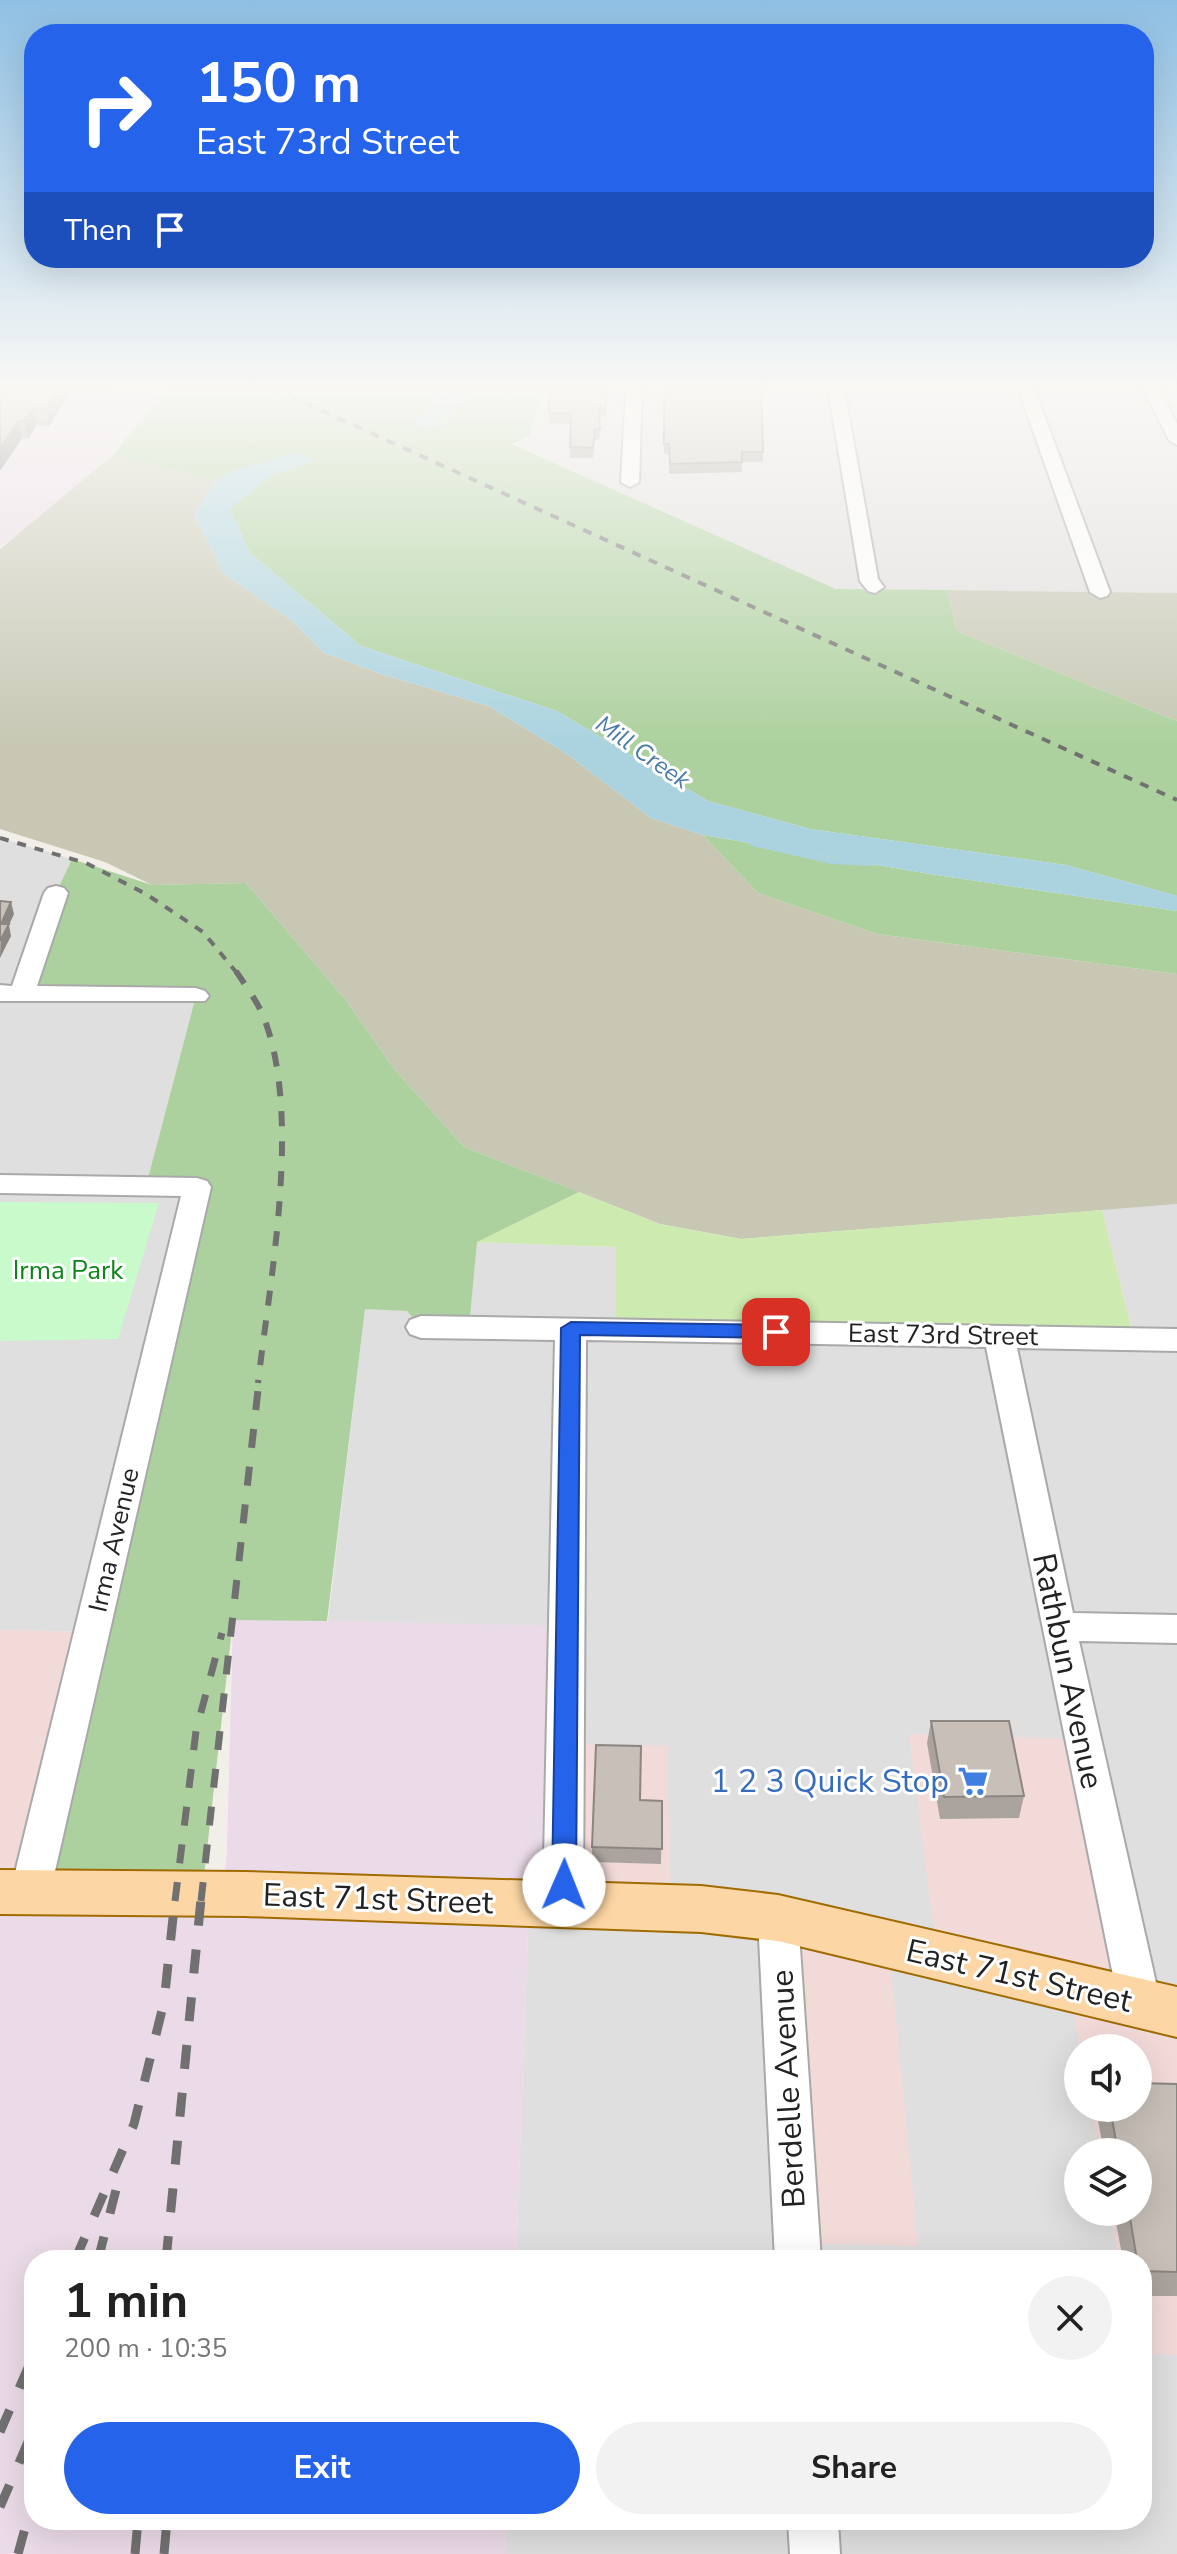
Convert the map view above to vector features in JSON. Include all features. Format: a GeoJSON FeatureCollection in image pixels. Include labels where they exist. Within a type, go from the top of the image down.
{"type":"FeatureCollection","features":[{"type":"Feature","properties":{"kind":"main road","name":"East 71st Street"},"geometry":{"type":"LineString","coordinates":[[15,1893],[245,1894],[701,1909],[778,1918],[1159,2008]]}},
{"type":"Feature","properties":{"kind":"street"},"geometry":{"type":"LineString","coordinates":[[856,507],[869,581],[875,587]]}},
{"type":"Feature","properties":{"kind":"street"},"geometry":{"type":"LineString","coordinates":[[1069,507],[1100,592]]}},
{"type":"Feature","properties":{"kind":"street"},"geometry":{"type":"LineString","coordinates":[[56,893],[11,993],[196,996]]}},
{"type":"Feature","properties":{"kind":"street","name":"Irma Avenue"},"geometry":{"type":"LineString","coordinates":[[0,1184],[197,1187],[15,1893]]}},
{"type":"Feature","properties":{"kind":"street","name":"East 73rd Street"},"geometry":{"type":"LineString","coordinates":[[421,1327],[1177,1340]]}},
{"type":"Feature","properties":{"kind":"street"},"geometry":{"type":"LineString","coordinates":[[563,1906],[571,1328]]}},
{"type":"Feature","properties":{"kind":"street","name":"Rathbun Avenue"},"geometry":{"type":"LineString","coordinates":[[999,1336],[1058,1627],[1159,2008]]}},
{"type":"Feature","properties":{"kind":"street"},"geometry":{"type":"LineString","coordinates":[[1058,1627],[1177,1629]]}},
{"type":"Feature","properties":{"kind":"street","name":"Berdelle Avenue"},"geometry":{"type":"LineString","coordinates":[[778,1918],[797,2250]]}},
{"type":"Feature","properties":{"kind":"street"},"geometry":{"type":"LineString","coordinates":[[814,2530],[815,2554]]}},
{"type":"Feature","properties":{"kind":"shaded area"},"geometry":{"type":"Polygon","coordinates":[[[0,507],[52,507],[32,524],[0,547],[0,507]]]}},
{"type":"Feature","properties":{"kind":"shaded area"},"geometry":{"type":"Polygon","coordinates":[[[50,507],[199,507],[194,514],[223,573],[291,620],[324,653],[381,674],[489,706],[567,754],[651,818],[703,835],[758,893],[877,934],[1177,974],[1177,1204],[741,1239],[660,1224],[464,1147],[395,1070],[345,999],[246,883],[152,885],[105,862],[0,829],[0,549],[50,507]]]}},
{"type":"Feature","properties":{"kind":"shaded area"},"geometry":{"type":"Polygon","coordinates":[[[654,507],[1177,507],[1177,593],[836,589],[654,507]]]}},
{"type":"Feature","properties":{"kind":"shaded area"},"geometry":{"type":"Polygon","coordinates":[[[947,590],[1177,593],[1177,721],[957,631],[947,590]]]}},
{"type":"Feature","properties":{"kind":"shaded area"},"geometry":{"type":"Polygon","coordinates":[[[0,838],[72,859],[56,893],[196,996],[197,1187],[92,1632],[0,1630],[0,838]]]}},
{"type":"Feature","properties":{"kind":"shaded area"},"geometry":{"type":"Polygon","coordinates":[[[1177,1204],[1177,2554],[505,2554],[506,2530],[1152,2530],[1152,2250],[516,2250],[529,1905],[565,1744],[328,1621],[365,1308],[407,1311],[476,1242],[616,1247],[616,1328],[1134,1338],[1102,1210],[1177,1204]]]}},
{"type":"Feature","properties":{"kind":"shaded area"},"geometry":{"type":"Polygon","coordinates":[[[233,1619],[567,1626],[563,1906],[529,1905],[516,2250],[24,2250],[24,2530],[506,2530],[505,2554],[0,2554],[0,1892],[223,1896],[233,1619]]]}},
{"type":"Feature","properties":{"kind":"shaded area"},"geometry":{"type":"Polygon","coordinates":[[[0,1630],[92,1632],[30,1893],[0,1892],[0,1630]]]}},
{"type":"Feature","properties":{"kind":"shaded area"},"geometry":{"type":"Polygon","coordinates":[[[909,1734],[1082,1739],[1140,2004],[1177,2012],[1177,2355],[1152,2354],[1152,2250],[1116,2250],[1112,2226],[1152,2226],[1152,2138],[1096,2138],[1094,2122],[1152,2122],[1152,2034],[1077,2034],[1069,1988],[937,1956],[909,1734]]]}},
{"type":"Feature","properties":{"kind":"shaded area"},"geometry":{"type":"Polygon","coordinates":[[[565,1744],[667,1746],[671,1908],[563,1906],[565,1744]]]}},
{"type":"Feature","properties":{"kind":"shaded area"},"geometry":{"type":"Polygon","coordinates":[[[778,1919],[889,1945],[918,2246],[797,2243],[778,1919]]]}},
{"type":"Feature","properties":{"kind":"green space"},"geometry":{"type":"Polygon","coordinates":[[[653,507],[836,589],[947,590],[957,631],[1177,721],[1177,896],[1066,865],[810,829],[708,801],[557,711],[361,646],[250,553],[229,508],[653,507]]]}},
{"type":"Feature","properties":{"kind":"green space"},"geometry":{"type":"Polygon","coordinates":[[[703,835],[930,874],[1177,911],[1177,974],[877,934],[758,893],[703,835]]]}},
{"type":"Feature","properties":{"kind":"green space"},"geometry":{"type":"Polygon","coordinates":[[[72,859],[152,885],[246,883],[345,999],[395,1070],[464,1147],[579,1192],[477,1242],[469,1327],[421,1327],[407,1311],[365,1309],[327,1621],[233,1620],[202,1894],[30,1893],[197,1188],[146,1186],[196,996],[22,994],[56,893],[72,859]]]}},
{"type":"Feature","properties":{"kind":"green space"},"geometry":{"type":"Polygon","coordinates":[[[579,1192],[660,1224],[741,1239],[1102,1210],[1134,1339],[616,1329],[616,1247],[476,1242],[579,1192]]]}},
{"type":"Feature","properties":{"kind":"green space","name":"Irma Park"},"geometry":{"type":"Polygon","coordinates":[[[0,1202],[159,1203],[118,1339],[0,1341],[0,1202]]]}},
{"type":"Feature","properties":{"kind":"water"},"geometry":{"type":"Polygon","coordinates":[[[199,507],[232,507],[230,509],[250,553],[361,646],[557,711],[708,801],[810,829],[1066,865],[1177,896],[1177,911],[930,874],[703,835],[651,818],[567,754],[489,706],[381,674],[324,653],[291,620],[223,573],[194,514],[199,507]]]}},
{"type":"Feature","properties":{"kind":"building"},"geometry":{"type":"Polygon","coordinates":[[[0,901],[11,902],[1,924],[9,924],[0,941],[0,901]]]}},
{"type":"Feature","properties":{"kind":"building","name":"1 2 3 Quick Stop"},"geometry":{"type":"Polygon","coordinates":[[[931,1721],[1009,1721],[1024,1796],[944,1797],[931,1721]]]}},
{"type":"Feature","properties":{"kind":"building"},"geometry":{"type":"Polygon","coordinates":[[[596,1745],[641,1746],[640,1800],[662,1801],[662,1849],[592,1847],[596,1745]]]}},
{"type":"Feature","properties":{"kind":"building"},"geometry":{"type":"Polygon","coordinates":[[[1152,2083],[1177,2084],[1177,2272],[1152,2271],[1152,2250],[1135,2250],[1131,2226],[1152,2226],[1152,2138],[1115,2138],[1113,2122],[1152,2122],[1152,2083]]]}},
{"type":"Feature","properties":{"kind":"waterway","name":"Mill Creek"},"geometry":{"type":"LineString","coordinates":[[752,843],[832,861],[872,863]]}},
{"type":"Feature","properties":{"kind":"railway"},"geometry":{"type":"LineString","coordinates":[[534,507],[1177,800]]}},
{"type":"Feature","properties":{"kind":"railway"},"geometry":{"type":"LineString","coordinates":[[0,838],[86,863],[146,894],[203,932],[237,973]]}},
{"type":"Feature","properties":{"kind":"railway"},"geometry":{"type":"LineString","coordinates":[[236,971],[264,1018],[275,1058],[281,1102],[280,1198],[258,1383]]}},
{"type":"Feature","properties":{"kind":"railway"},"geometry":{"type":"LineString","coordinates":[[201,1901],[259,1381]]}},
{"type":"Feature","properties":{"kind":"railway"},"geometry":{"type":"LineString","coordinates":[[175,1901],[196,1731],[222,1633]]}},
{"type":"Feature","properties":{"kind":"railway"},"geometry":{"type":"LineString","coordinates":[[79,2250],[134,2124],[164,2002],[175,1899]]}},
{"type":"Feature","properties":{"kind":"railway"},"geometry":{"type":"LineString","coordinates":[[167,2250],[201,1899]]}},
{"type":"Feature","properties":{"kind":"railway"},"geometry":{"type":"LineString","coordinates":[[101,2250],[118,2182]]}},
{"type":"Feature","properties":{"kind":"railway"},"geometry":{"type":"LineString","coordinates":[[0,2432],[24,2377]]}},
{"type":"Feature","properties":{"kind":"railway"},"geometry":{"type":"LineString","coordinates":[[0,2507],[24,2451]]}},
{"type":"Feature","properties":{"kind":"railway"},"geometry":{"type":"LineString","coordinates":[[18,2554],[25,2530]]}},
{"type":"Feature","properties":{"kind":"railway"},"geometry":{"type":"LineString","coordinates":[[135,2554],[137,2530]]}},
{"type":"Feature","properties":{"kind":"railway"},"geometry":{"type":"LineString","coordinates":[[164,2554],[166,2530]]}},
{"type":"Feature","properties":{"kind":"place","name":"1 2 3 Quick Stop"},"geometry":{"type":"Point","coordinates":[973,1781]}},
{"type":"Feature","properties":{"kind":"route"},"geometry":{"type":"LineString","coordinates":[[564,1885],[571,1328],[776,1332]]}}]}
